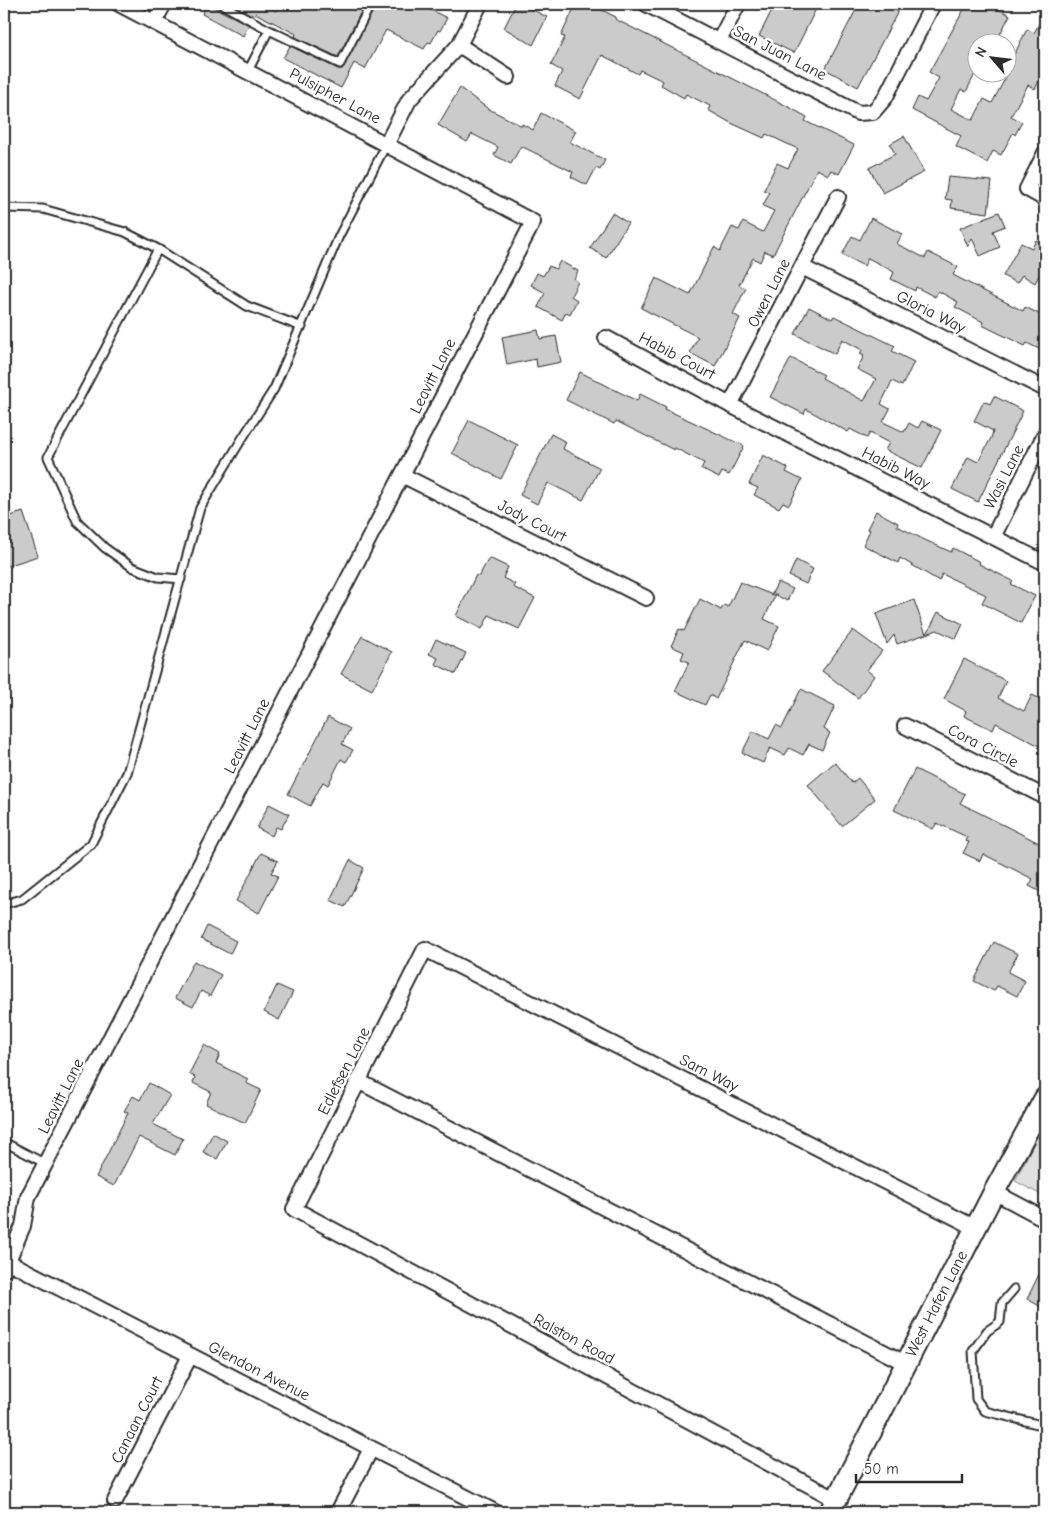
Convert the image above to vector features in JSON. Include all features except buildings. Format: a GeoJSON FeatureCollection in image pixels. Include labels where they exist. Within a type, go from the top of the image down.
{"type":"FeatureCollection","features":[{"type":"Feature","properties":{"kind":"main road","name":"West Hafen Lane"},"geometry":{"type":"LineString","coordinates":[[834,1506],[994,1192],[1045,1098]]}},
{"type":"Feature","properties":{"kind":"street","name":"Pulsipher Lane"},"geometry":{"type":"LineString","coordinates":[[119,4],[387,143],[533,222]]}},
{"type":"Feature","properties":{"kind":"street"},"geometry":{"type":"LineString","coordinates":[[154,22],[164,4]]}},
{"type":"Feature","properties":{"kind":"street"},"geometry":{"type":"LineString","coordinates":[[387,143],[409,100],[459,45],[480,4]]}},
{"type":"Feature","properties":{"kind":"street","name":"San Juan Lane"},"geometry":{"type":"LineString","coordinates":[[646,4],[858,113],[873,112],[885,98],[933,4]]}},
{"type":"Feature","properties":{"kind":"street"},"geometry":{"type":"LineString","coordinates":[[719,41],[738,4]]}},
{"type":"Feature","properties":{"kind":"street"},"geometry":{"type":"LineString","coordinates":[[459,45],[508,77]]}},
{"type":"Feature","properties":{"kind":"street"},"geometry":{"type":"LineString","coordinates":[[1045,153],[1027,189],[1045,199]]}},
{"type":"Feature","properties":{"kind":"street","name":"Owen Lane"},"geometry":{"type":"LineString","coordinates":[[730,405],[838,197]]}},
{"type":"Feature","properties":{"kind":"street","name":"Leavitt Lane"},"geometry":{"type":"LineString","coordinates":[[6,1266],[23,1226],[28,1197],[533,222]]}},
{"type":"Feature","properties":{"kind":"street","name":"Gloria Way"},"geometry":{"type":"LineString","coordinates":[[802,267],[1045,389]]}},
{"type":"Feature","properties":{"kind":"street","name":"Habib Court"},"geometry":{"type":"LineString","coordinates":[[606,338],[730,405]]}},
{"type":"Feature","properties":{"kind":"street","name":"Habib Way"},"geometry":{"type":"LineString","coordinates":[[730,405],[1045,563]]}},
{"type":"Feature","properties":{"kind":"street","name":"Wasi Lane"},"geometry":{"type":"LineString","coordinates":[[993,537],[1045,434]]}},
{"type":"Feature","properties":{"kind":"street","name":"Jody Court"},"geometry":{"type":"LineString","coordinates":[[402,475],[646,598]]}},
{"type":"Feature","properties":{"kind":"street","name":"Cora Circle"},"geometry":{"type":"LineString","coordinates":[[905,726],[1045,796]]}},
{"type":"Feature","properties":{"kind":"street","name":"Edlefsen Lane"},"geometry":{"type":"LineString","coordinates":[[294,1209],[425,949]]}},
{"type":"Feature","properties":{"kind":"street","name":"Sam Way"},"geometry":{"type":"LineString","coordinates":[[425,949],[976,1228]]}},
{"type":"Feature","properties":{"kind":"street"},"geometry":{"type":"LineString","coordinates":[[358,1082],[907,1364]]}},
{"type":"Feature","properties":{"kind":"street"},"geometry":{"type":"LineString","coordinates":[[994,1192],[1045,1219]]}},
{"type":"Feature","properties":{"kind":"street","name":"Ralston Road"},"geometry":{"type":"LineString","coordinates":[[294,1209],[834,1506]]}},
{"type":"Feature","properties":{"kind":"street","name":"Glendon Avenue"},"geometry":{"type":"LineString","coordinates":[[6,1266],[190,1356],[495,1512]]}},
{"type":"Feature","properties":{"kind":"street","name":"Canaan Court"},"geometry":{"type":"LineString","coordinates":[[115,1501],[190,1356]]}},
{"type":"Feature","properties":{"kind":"street"},"geometry":{"type":"LineString","coordinates":[[338,1512],[372,1449]]}},
{"type":"Feature","properties":{"kind":"lane"},"geometry":{"type":"LineString","coordinates":[[221,4],[269,30],[340,64],[371,4]]}},
{"type":"Feature","properties":{"kind":"lane"},"geometry":{"type":"LineString","coordinates":[[248,71],[269,30]]}},
{"type":"Feature","properties":{"kind":"lane"},"geometry":{"type":"LineString","coordinates":[[4,904],[22,899],[92,844],[127,774],[200,508],[274,389],[302,327],[339,236],[387,143]]}},
{"type":"Feature","properties":{"kind":"lane"},"geometry":{"type":"LineString","coordinates":[[4,208],[43,209],[125,232],[158,249],[247,306],[302,327]]}},
{"type":"Feature","properties":{"kind":"lane"},"geometry":{"type":"LineString","coordinates":[[158,249],[48,457],[77,521],[105,548],[132,567],[158,577],[181,580]]}},
{"type":"Feature","properties":{"kind":"lane"},"geometry":{"type":"LineString","coordinates":[[4,1142],[46,1164]]}},
{"type":"Feature","properties":{"kind":"lane"},"geometry":{"type":"LineString","coordinates":[[1014,1289],[1002,1303],[1000,1322],[987,1331],[974,1351],[976,1399],[985,1411],[1045,1426]]}},
{"type":"Feature","properties":{"kind":"shaded area"},"geometry":{"type":"Polygon","coordinates":[[[1045,1121],[1045,1197],[1015,1181],[1045,1121]]]}}]}
